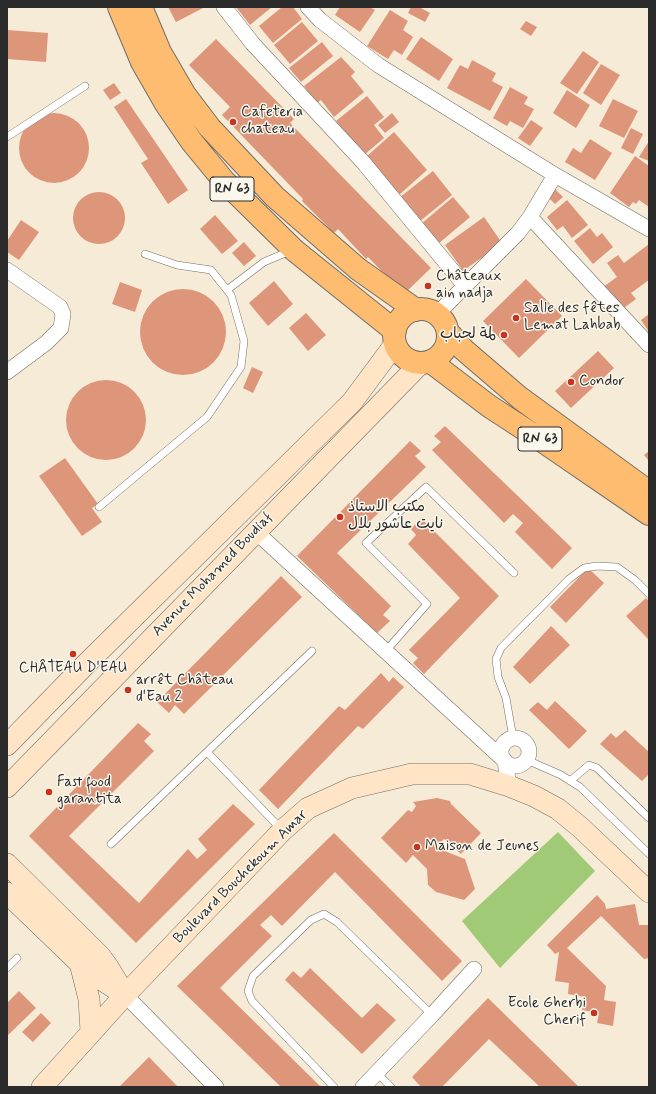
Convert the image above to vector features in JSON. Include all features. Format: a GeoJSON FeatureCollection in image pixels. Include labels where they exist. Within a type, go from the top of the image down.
{"type":"FeatureCollection","features":[{"type":"Feature","properties":{"kind":"main road","name":"RN 63"},"geometry":{"type":"LineString","coordinates":[[120,7],[142,62],[166,104],[192,142],[224,182],[294,250],[395,338]]}},
{"type":"Feature","properties":{"kind":"main road","name":"RN 63"},"geometry":{"type":"LineString","coordinates":[[141,7],[160,52],[182,89],[215,134],[275,197],[340,254],[377,283],[416,310]]}},
{"type":"Feature","properties":{"kind":"main road"},"geometry":{"type":"LineString","coordinates":[[423,309],[430,310],[443,323],[448,341],[445,350],[439,357],[426,363],[412,362],[399,352],[395,338],[397,324],[408,312],[423,309]]}},
{"type":"Feature","properties":{"kind":"main road","name":"RN 63"},"geometry":{"type":"LineString","coordinates":[[443,323],[464,350],[520,398],[649,492]]}},
{"type":"Feature","properties":{"kind":"main road","name":"RN 63"},"geometry":{"type":"LineString","coordinates":[[426,363],[548,444],[649,514]]}},
{"type":"Feature","properties":{"kind":"street"},"geometry":{"type":"LineString","coordinates":[[224,7],[253,44],[363,162],[465,286]]}},
{"type":"Feature","properties":{"kind":"street"},"geometry":{"type":"LineString","coordinates":[[308,7],[320,20],[378,65],[555,175],[649,229]]}},
{"type":"Feature","properties":{"kind":"street"},"geometry":{"type":"LineString","coordinates":[[443,323],[465,286],[518,233],[530,217],[555,175]]}},
{"type":"Feature","properties":{"kind":"street"},"geometry":{"type":"LineString","coordinates":[[530,217],[649,345]]}},
{"type":"Feature","properties":{"kind":"street"},"geometry":{"type":"LineString","coordinates":[[7,270],[60,306],[63,314],[61,328],[46,343],[7,372]]}},
{"type":"Feature","properties":{"kind":"street","name":"Avenue Mohamed Boudiaf"},"geometry":{"type":"LineString","coordinates":[[7,745],[85,665],[352,402],[373,375],[395,338]]}},
{"type":"Feature","properties":{"kind":"street","name":"Avenue Mohamed Boudiaf"},"geometry":{"type":"LineString","coordinates":[[7,787],[256,532],[426,363]]}},
{"type":"Feature","properties":{"kind":"street"},"geometry":{"type":"LineString","coordinates":[[256,532],[385,652],[505,761],[513,766],[518,766],[527,760],[529,756],[528,746],[523,740],[513,738],[508,740],[502,747],[502,752],[505,761],[509,786]]}},
{"type":"Feature","properties":{"kind":"street","name":"Boulevard Bouchekoum Amar"},"geometry":{"type":"LineString","coordinates":[[42,1087],[125,995],[283,830],[308,808],[352,788],[412,774],[470,774],[509,786],[534,796],[558,809],[580,827],[649,892]]}},
{"type":"Feature","properties":{"kind":"street"},"geometry":{"type":"LineString","coordinates":[[7,863],[100,956],[125,995]]}},
{"type":"Feature","properties":{"kind":"street"},"geometry":{"type":"LineString","coordinates":[[8,894],[95,976],[125,995],[216,1087]]}},
{"type":"Feature","properties":{"kind":"street"},"geometry":{"type":"LineString","coordinates":[[80,963],[89,999],[91,1032]]}},
{"type":"Feature","properties":{"kind":"street"},"geometry":{"type":"LineString","coordinates":[[363,1087],[474,969]]}},
{"type":"Feature","properties":{"kind":"lane"},"geometry":{"type":"LineString","coordinates":[[7,137],[85,86]]}},
{"type":"Feature","properties":{"kind":"lane"},"geometry":{"type":"LineString","coordinates":[[227,290],[264,262],[294,250]]}},
{"type":"Feature","properties":{"kind":"lane"},"geometry":{"type":"LineString","coordinates":[[100,507],[207,417],[241,367],[244,341],[231,295],[211,270],[177,264],[145,254]]}},
{"type":"Feature","properties":{"kind":"lane"},"geometry":{"type":"LineString","coordinates":[[385,652],[427,604],[366,543],[426,487],[514,573]]}},
{"type":"Feature","properties":{"kind":"lane"},"geometry":{"type":"LineString","coordinates":[[513,738],[506,698],[498,677],[496,659],[501,648],[569,579],[584,568],[597,566],[617,567],[635,580],[649,594]]}},
{"type":"Feature","properties":{"kind":"lane"},"geometry":{"type":"LineString","coordinates":[[111,844],[312,651]]}},
{"type":"Feature","properties":{"kind":"lane"},"geometry":{"type":"LineString","coordinates":[[207,752],[283,830]]}},
{"type":"Feature","properties":{"kind":"lane"},"geometry":{"type":"LineString","coordinates":[[527,760],[561,775],[580,787],[649,854]]}},
{"type":"Feature","properties":{"kind":"lane"},"geometry":{"type":"LineString","coordinates":[[570,781],[589,765],[597,768],[649,818]]}},
{"type":"Feature","properties":{"kind":"lane"},"geometry":{"type":"LineString","coordinates":[[334,1087],[252,1001],[248,990],[253,976],[311,920],[324,914],[336,922],[432,1015]]}},
{"type":"Feature","properties":{"kind":"lane"},"geometry":{"type":"LineString","coordinates":[[7,968],[17,958]]}},
{"type":"Feature","properties":{"kind":"lane"},"geometry":{"type":"LineString","coordinates":[[377,1073],[391,1087]]}},
{"type":"Feature","properties":{"kind":"green space"},"geometry":{"type":"Polygon","coordinates":[[[558,832],[595,871],[500,968],[462,921],[558,832]]]}},
{"type":"Feature","properties":{"kind":"building"},"geometry":{"type":"Polygon","coordinates":[[[168,7],[205,7],[176,22],[168,7]]]}},
{"type":"Feature","properties":{"kind":"building"},"geometry":{"type":"Polygon","coordinates":[[[236,7],[272,7],[250,25],[236,7]]]}},
{"type":"Feature","properties":{"kind":"building"},"geometry":{"type":"Polygon","coordinates":[[[282,7],[293,7],[302,19],[273,43],[259,26],[282,7]]]}},
{"type":"Feature","properties":{"kind":"building"},"geometry":{"type":"Polygon","coordinates":[[[340,7],[370,7],[375,10],[360,32],[335,15],[340,7]]]}},
{"type":"Feature","properties":{"kind":"building"},"geometry":{"type":"Polygon","coordinates":[[[411,7],[419,7],[430,13],[425,22],[408,13],[411,7]]]}},
{"type":"Feature","properties":{"kind":"building"},"geometry":{"type":"Polygon","coordinates":[[[390,10],[408,21],[403,30],[413,37],[402,55],[394,50],[388,59],[367,46],[390,10]]]}},
{"type":"Feature","properties":{"kind":"building"},"geometry":{"type":"Polygon","coordinates":[[[526,21],[537,27],[531,36],[520,29],[526,21]]]}},
{"type":"Feature","properties":{"kind":"building"},"geometry":{"type":"Polygon","coordinates":[[[302,22],[318,41],[290,64],[274,45],[302,22]]]}},
{"type":"Feature","properties":{"kind":"building"},"geometry":{"type":"Polygon","coordinates":[[[7,30],[48,33],[46,62],[7,59],[7,30]]]}},
{"type":"Feature","properties":{"kind":"building"},"geometry":{"type":"Polygon","coordinates":[[[421,37],[453,59],[439,81],[406,59],[421,37]]]}},
{"type":"Feature","properties":{"kind":"building"},"geometry":{"type":"Polygon","coordinates":[[[216,39],[294,119],[290,123],[431,268],[404,294],[368,257],[366,259],[338,229],[334,233],[222,115],[230,107],[189,65],[216,39]]]}},
{"type":"Feature","properties":{"kind":"building"},"geometry":{"type":"Polygon","coordinates":[[[322,42],[333,56],[301,82],[289,68],[322,42]]]}},
{"type":"Feature","properties":{"kind":"building"},"geometry":{"type":"Polygon","coordinates":[[[583,51],[599,62],[577,94],[560,83],[583,51]]]}},
{"type":"Feature","properties":{"kind":"building"},"geometry":{"type":"Polygon","coordinates":[[[341,57],[355,72],[351,76],[364,92],[334,117],[321,100],[317,103],[304,86],[341,57]]]}},
{"type":"Feature","properties":{"kind":"building"},"geometry":{"type":"Polygon","coordinates":[[[472,60],[496,73],[492,81],[503,87],[490,111],[447,88],[460,65],[468,69],[472,60]]]}},
{"type":"Feature","properties":{"kind":"building"},"geometry":{"type":"Polygon","coordinates":[[[601,64],[620,75],[601,105],[583,93],[601,64]]]}},
{"type":"Feature","properties":{"kind":"building"},"geometry":{"type":"Polygon","coordinates":[[[114,83],[121,93],[110,100],[103,90],[114,83]]]}},
{"type":"Feature","properties":{"kind":"building"},"geometry":{"type":"Polygon","coordinates":[[[510,87],[528,97],[524,104],[534,109],[523,128],[510,121],[507,126],[493,118],[510,87]]]}},
{"type":"Feature","properties":{"kind":"building"},"geometry":{"type":"Polygon","coordinates":[[[567,90],[590,105],[576,128],[553,113],[567,90]]]}},
{"type":"Feature","properties":{"kind":"building"},"geometry":{"type":"Polygon","coordinates":[[[367,96],[384,117],[374,125],[384,138],[364,155],[336,121],[367,96]]]}},
{"type":"Feature","properties":{"kind":"building"},"geometry":{"type":"Polygon","coordinates":[[[126,99],[188,190],[168,204],[141,163],[148,159],[114,107],[126,99]]]}},
{"type":"Feature","properties":{"kind":"building"},"geometry":{"type":"Polygon","coordinates":[[[613,99],[638,111],[624,138],[599,126],[613,99]]]}},
{"type":"Feature","properties":{"kind":"building"},"geometry":{"type":"Polygon","coordinates":[[[54,113],[73,119],[83,129],[89,148],[83,167],[73,177],[54,183],[35,177],[25,167],[19,148],[25,129],[35,119],[54,113]]]}},
{"type":"Feature","properties":{"kind":"building"},"geometry":{"type":"Polygon","coordinates":[[[392,113],[399,122],[385,133],[378,125],[392,113]]]}},
{"type":"Feature","properties":{"kind":"building"},"geometry":{"type":"Polygon","coordinates":[[[531,120],[543,128],[530,146],[518,138],[531,120]]]}},
{"type":"Feature","properties":{"kind":"building"},"geometry":{"type":"Polygon","coordinates":[[[631,128],[643,134],[633,154],[621,148],[631,128]]]}},
{"type":"Feature","properties":{"kind":"building"},"geometry":{"type":"Polygon","coordinates":[[[394,132],[427,170],[399,195],[366,157],[394,132]]]}},
{"type":"Feature","properties":{"kind":"building"},"geometry":{"type":"Polygon","coordinates":[[[590,139],[612,153],[595,180],[565,162],[573,148],[581,153],[590,139]]]}},
{"type":"Feature","properties":{"kind":"building"},"geometry":{"type":"Polygon","coordinates":[[[649,141],[649,161],[639,157],[649,141]]]}},
{"type":"Feature","properties":{"kind":"building"},"geometry":{"type":"Polygon","coordinates":[[[635,156],[649,166],[649,207],[639,200],[636,204],[633,202],[629,207],[610,193],[635,156]]]}},
{"type":"Feature","properties":{"kind":"building"},"geometry":{"type":"Polygon","coordinates":[[[433,171],[452,195],[419,222],[399,198],[433,171]]]}},
{"type":"Feature","properties":{"kind":"building"},"geometry":{"type":"Polygon","coordinates":[[[553,187],[563,197],[555,204],[546,195],[553,187]]]}},
{"type":"Feature","properties":{"kind":"building"},"geometry":{"type":"Polygon","coordinates":[[[94,192],[104,192],[118,199],[125,213],[125,223],[118,237],[104,244],[94,244],[84,240],[77,233],[73,223],[73,213],[77,203],[84,196],[94,192]]]}},
{"type":"Feature","properties":{"kind":"building"},"geometry":{"type":"Polygon","coordinates":[[[453,197],[470,217],[438,244],[421,224],[453,197]]]}},
{"type":"Feature","properties":{"kind":"building"},"geometry":{"type":"Polygon","coordinates":[[[567,200],[588,225],[572,238],[563,226],[557,230],[547,217],[567,200]]]}},
{"type":"Feature","properties":{"kind":"building"},"geometry":{"type":"Polygon","coordinates":[[[215,215],[238,241],[222,254],[200,229],[215,215]]]}},
{"type":"Feature","properties":{"kind":"building"},"geometry":{"type":"Polygon","coordinates":[[[484,217],[502,243],[463,271],[445,245],[484,217]]]}},
{"type":"Feature","properties":{"kind":"building"},"geometry":{"type":"Polygon","coordinates":[[[21,220],[39,232],[19,260],[7,252],[7,241],[21,220]]]}},
{"type":"Feature","properties":{"kind":"building"},"geometry":{"type":"Polygon","coordinates":[[[590,228],[597,237],[602,233],[613,247],[593,264],[574,241],[590,228]]]}},
{"type":"Feature","properties":{"kind":"building"},"geometry":{"type":"Polygon","coordinates":[[[244,242],[256,256],[244,266],[232,253],[244,242]]]}},
{"type":"Feature","properties":{"kind":"building"},"geometry":{"type":"Polygon","coordinates":[[[649,244],[649,280],[631,293],[636,299],[621,310],[603,287],[617,277],[607,263],[618,255],[624,263],[649,244]]]}},
{"type":"Feature","properties":{"kind":"building"},"geometry":{"type":"Polygon","coordinates":[[[526,279],[562,316],[519,358],[483,321],[526,279]]]}},
{"type":"Feature","properties":{"kind":"building"},"geometry":{"type":"Polygon","coordinates":[[[274,281],[293,304],[268,326],[249,303],[274,281]]]}},
{"type":"Feature","properties":{"kind":"building"},"geometry":{"type":"Polygon","coordinates":[[[120,282],[142,290],[135,312],[112,304],[120,282]]]}},
{"type":"Feature","properties":{"kind":"building"},"geometry":{"type":"Polygon","coordinates":[[[175,289],[191,289],[200,292],[214,301],[223,315],[226,324],[226,340],[223,349],[214,363],[200,372],[191,375],[175,375],[159,368],[152,363],[147,356],[140,340],[140,324],[147,308],[152,301],[159,296],[175,289]]]}},
{"type":"Feature","properties":{"kind":"building"},"geometry":{"type":"Polygon","coordinates":[[[306,313],[326,335],[308,351],[289,328],[306,313]]]}},
{"type":"Feature","properties":{"kind":"building"},"geometry":{"type":"Polygon","coordinates":[[[649,314],[649,332],[641,320],[649,314]]]}},
{"type":"Feature","properties":{"kind":"building"},"geometry":{"type":"Polygon","coordinates":[[[598,351],[614,368],[571,408],[555,391],[598,351]]]}},
{"type":"Feature","properties":{"kind":"building"},"geometry":{"type":"Polygon","coordinates":[[[252,367],[263,372],[253,393],[243,388],[252,367]]]}},
{"type":"Feature","properties":{"kind":"building"},"geometry":{"type":"Polygon","coordinates":[[[106,380],[121,383],[134,392],[143,405],[146,420],[143,435],[134,448],[121,457],[106,460],[91,457],[78,448],[69,435],[66,420],[69,405],[78,392],[91,383],[106,380]]]}},
{"type":"Feature","properties":{"kind":"building"},"geometry":{"type":"Polygon","coordinates":[[[445,426],[572,548],[552,569],[515,532],[523,523],[513,514],[504,523],[432,450],[441,442],[434,436],[445,426]]]}},
{"type":"Feature","properties":{"kind":"building"},"geometry":{"type":"Polygon","coordinates":[[[410,441],[421,451],[415,456],[426,467],[337,553],[391,606],[383,615],[390,621],[377,633],[297,556],[410,441]]]}},
{"type":"Feature","properties":{"kind":"building"},"geometry":{"type":"Polygon","coordinates":[[[649,451],[649,461],[644,455],[649,451]]]}},
{"type":"Feature","properties":{"kind":"building"},"geometry":{"type":"Polygon","coordinates":[[[65,458],[98,504],[92,508],[102,522],[82,536],[39,476],[65,458]]]}},
{"type":"Feature","properties":{"kind":"building"},"geometry":{"type":"Polygon","coordinates":[[[421,518],[499,596],[424,674],[413,663],[418,658],[409,650],[460,598],[408,544],[416,535],[411,529],[421,518]]]}},
{"type":"Feature","properties":{"kind":"building"},"geometry":{"type":"Polygon","coordinates":[[[588,568],[604,583],[566,623],[550,607],[588,568]]]}},
{"type":"Feature","properties":{"kind":"building"},"geometry":{"type":"Polygon","coordinates":[[[281,576],[302,597],[184,714],[175,705],[169,713],[157,702],[281,576]]]}},
{"type":"Feature","properties":{"kind":"building"},"geometry":{"type":"Polygon","coordinates":[[[646,598],[649,601],[649,640],[626,616],[646,598]]]}},
{"type":"Feature","properties":{"kind":"building"},"geometry":{"type":"Polygon","coordinates":[[[551,626],[570,645],[530,684],[513,667],[551,626]]]}},
{"type":"Feature","properties":{"kind":"building"},"geometry":{"type":"Polygon","coordinates":[[[381,673],[389,682],[393,677],[404,687],[363,729],[358,726],[278,809],[259,790],[339,706],[345,710],[381,673]]]}},
{"type":"Feature","properties":{"kind":"building"},"geometry":{"type":"Polygon","coordinates":[[[555,701],[587,731],[569,749],[529,710],[538,702],[547,710],[555,701]]]}},
{"type":"Feature","properties":{"kind":"building"},"geometry":{"type":"Polygon","coordinates":[[[138,723],[151,734],[144,741],[154,751],[69,836],[139,903],[188,849],[197,859],[207,850],[198,839],[233,804],[255,824],[136,943],[29,836],[138,723]]]}},
{"type":"Feature","properties":{"kind":"building"},"geometry":{"type":"Polygon","coordinates":[[[625,730],[649,752],[649,774],[642,781],[600,744],[611,733],[616,738],[625,730]]]}},
{"type":"Feature","properties":{"kind":"building","name":"Maison de Jeunes"},"geometry":{"type":"Polygon","coordinates":[[[437,798],[450,801],[451,804],[481,833],[461,854],[444,839],[440,843],[447,852],[465,859],[475,889],[464,900],[436,892],[428,885],[427,869],[413,855],[406,863],[381,838],[408,810],[412,812],[416,806],[413,802],[437,798]]]}},
{"type":"Feature","properties":{"kind":"building"},"geometry":{"type":"Polygon","coordinates":[[[334,833],[462,961],[442,981],[335,872],[282,926],[271,915],[260,925],[272,936],[220,988],[321,1087],[281,1087],[177,986],[334,833]]]}},
{"type":"Feature","properties":{"kind":"building"},"geometry":{"type":"Polygon","coordinates":[[[597,895],[605,904],[606,909],[635,904],[639,925],[649,925],[649,958],[644,959],[601,916],[567,948],[606,986],[604,1000],[616,1002],[613,1026],[597,1023],[599,1013],[582,1010],[585,997],[568,994],[569,983],[555,981],[559,952],[555,954],[547,945],[597,895]]]}},
{"type":"Feature","properties":{"kind":"building"},"geometry":{"type":"Polygon","coordinates":[[[310,968],[362,1018],[377,1003],[396,1020],[362,1054],[285,980],[293,971],[301,978],[310,968]]]}},
{"type":"Feature","properties":{"kind":"building"},"geometry":{"type":"Polygon","coordinates":[[[19,991],[36,1008],[7,1036],[7,1003],[19,991]]]}},
{"type":"Feature","properties":{"kind":"building"},"geometry":{"type":"Polygon","coordinates":[[[488,998],[579,1087],[540,1087],[489,1039],[442,1087],[421,1087],[412,1077],[488,998]]]}},
{"type":"Feature","properties":{"kind":"building"},"geometry":{"type":"Polygon","coordinates":[[[41,1013],[51,1023],[33,1042],[22,1032],[41,1013]]]}},
{"type":"Feature","properties":{"kind":"building"},"geometry":{"type":"Polygon","coordinates":[[[149,1057],[178,1087],[119,1087],[149,1057]]]}},
{"type":"Feature","properties":{"kind":"place","name":"Cafeteria chateau"},"geometry":{"type":"Point","coordinates":[233,122]}},
{"type":"Feature","properties":{"kind":"place","name":"Châteaux ain nadja"},"geometry":{"type":"Point","coordinates":[428,286]}},
{"type":"Feature","properties":{"kind":"place","name":"Salle des fêtes Lemat Lahbab"},"geometry":{"type":"Point","coordinates":[516,318]}},
{"type":"Feature","properties":{"kind":"place","name":"لمة لحباب"},"geometry":{"type":"Point","coordinates":[504,335]}},
{"type":"Feature","properties":{"kind":"place","name":"Condor"},"geometry":{"type":"Point","coordinates":[571,382]}},
{"type":"Feature","properties":{"kind":"place","name":"مكتب الاستاذ نايت عاشور بلال"},"geometry":{"type":"Point","coordinates":[340,517]}},
{"type":"Feature","properties":{"kind":"place","name":"CHÂTEAU D'EAU"},"geometry":{"type":"Point","coordinates":[73,654]}},
{"type":"Feature","properties":{"kind":"place","name":"arrêt Château d'Eau 2"},"geometry":{"type":"Point","coordinates":[128,690]}},
{"type":"Feature","properties":{"kind":"place","name":"Fast food garantita"},"geometry":{"type":"Point","coordinates":[49,792]}},
{"type":"Feature","properties":{"kind":"place","name":"Maison de Jeunes"},"geometry":{"type":"Point","coordinates":[417,847]}},
{"type":"Feature","properties":{"kind":"place","name":"Ecole Gherbi Cherif"},"geometry":{"type":"Point","coordinates":[594,1013]}}]}
